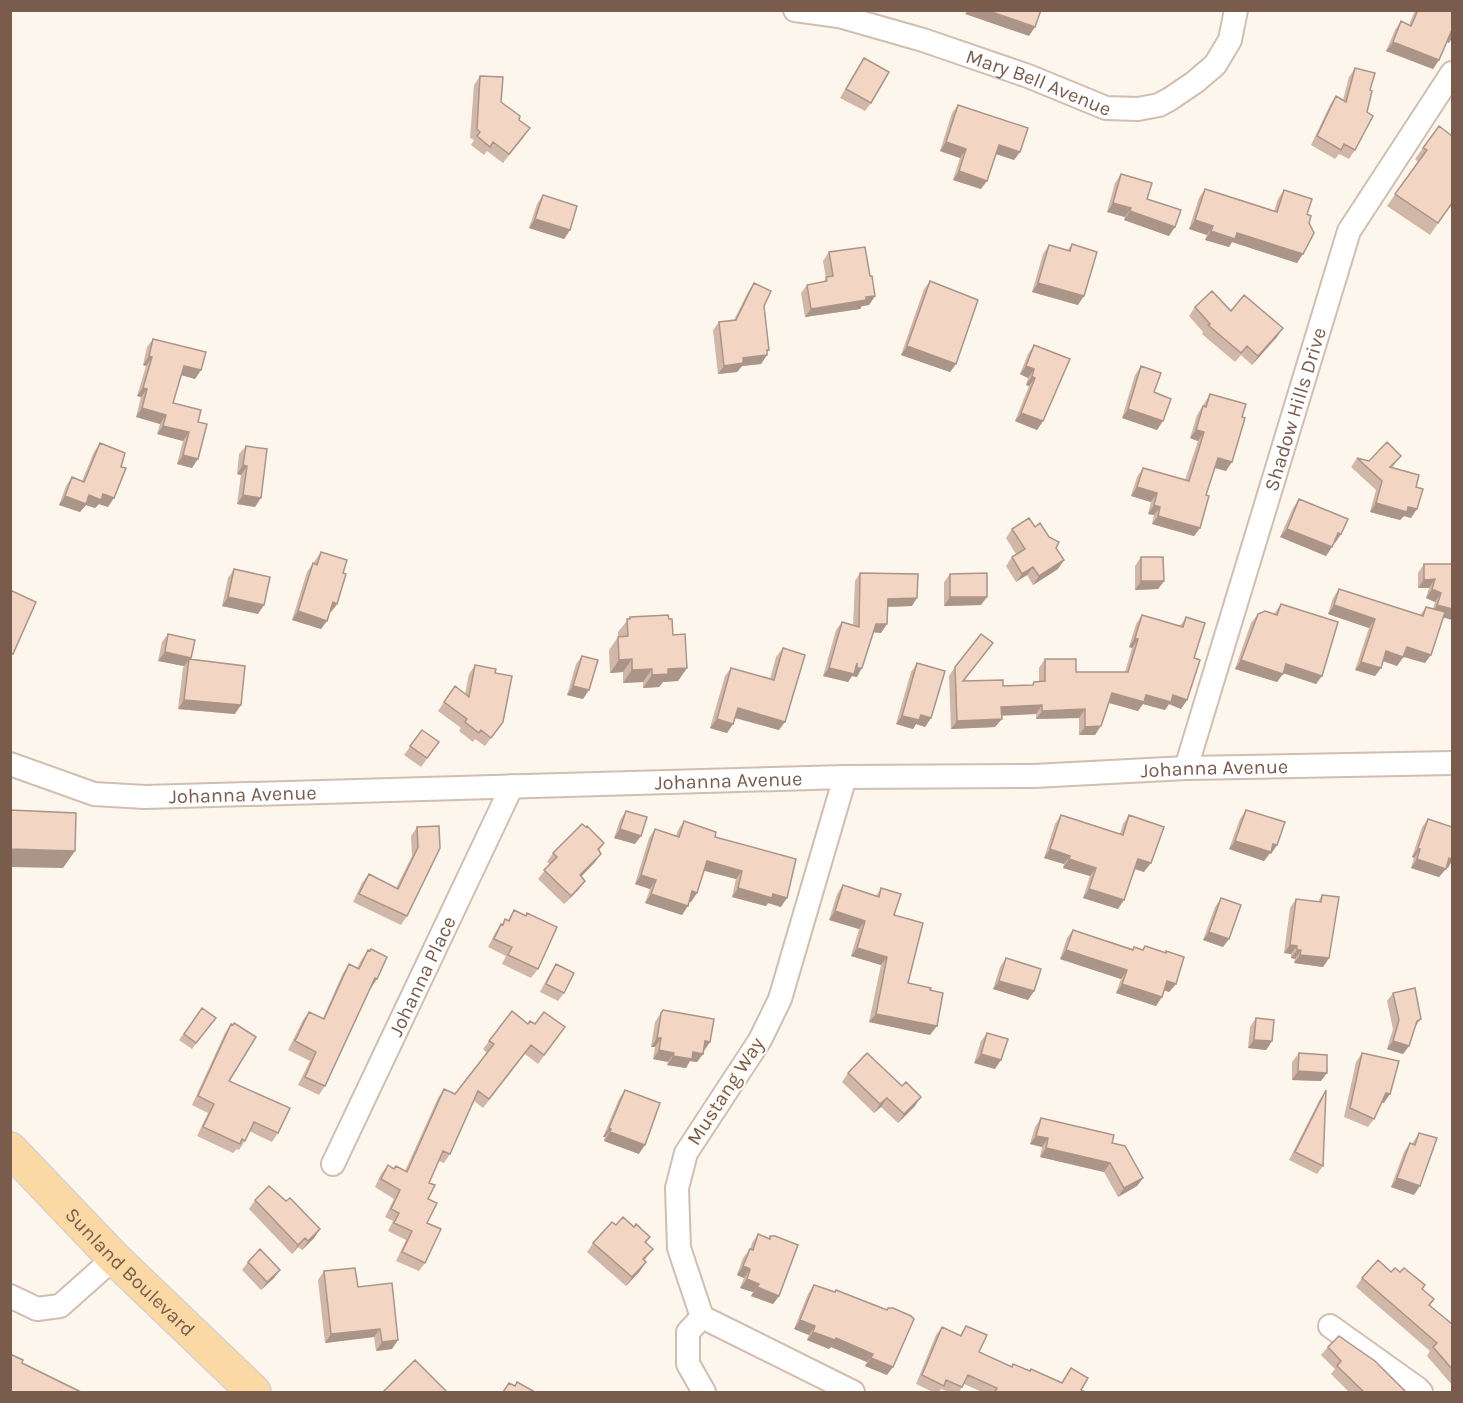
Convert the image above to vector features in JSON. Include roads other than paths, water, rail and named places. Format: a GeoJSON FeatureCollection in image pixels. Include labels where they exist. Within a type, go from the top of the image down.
{"type":"FeatureCollection","features":[{"type":"Feature","properties":{"kind":"main road","name":"Sunland Boulevard"},"geometry":{"type":"LineString","coordinates":[[10,1149],[114,1258],[254,1392]]}},
{"type":"Feature","properties":{"kind":"street","name":"Mary Bell Avenue"},"geometry":{"type":"LineString","coordinates":[[795,10],[839,16],[923,40],[1028,76],[1106,108],[1138,109],[1159,105],[1170,99],[1215,65],[1230,40],[1236,10]]}},
{"type":"Feature","properties":{"kind":"street","name":"Shadow Hills Drive"},"geometry":{"type":"LineString","coordinates":[[1186,768],[1349,231],[1452,74]]}},
{"type":"Feature","properties":{"kind":"street","name":"Johanna Avenue"},"geometry":{"type":"LineString","coordinates":[[10,764],[94,794],[145,797],[845,777],[1034,776],[1186,768],[1452,763]]}},
{"type":"Feature","properties":{"kind":"street","name":"Mustang Way"},"geometry":{"type":"LineString","coordinates":[[702,1317],[679,1248],[677,1188],[686,1153],[760,1040],[780,999],[845,777]]}},
{"type":"Feature","properties":{"kind":"street","name":"Johanna Place"},"geometry":{"type":"LineString","coordinates":[[333,1164],[512,786]]}},
{"type":"Feature","properties":{"kind":"street"},"geometry":{"type":"LineString","coordinates":[[10,1296],[37,1309],[60,1306],[114,1258]]}},
{"type":"Feature","properties":{"kind":"street"},"geometry":{"type":"LineString","coordinates":[[704,1392],[688,1364],[688,1332],[702,1317],[853,1392]]}},
{"type":"Feature","properties":{"kind":"street"},"geometry":{"type":"LineString","coordinates":[[1330,1326],[1421,1392]]}}]}
